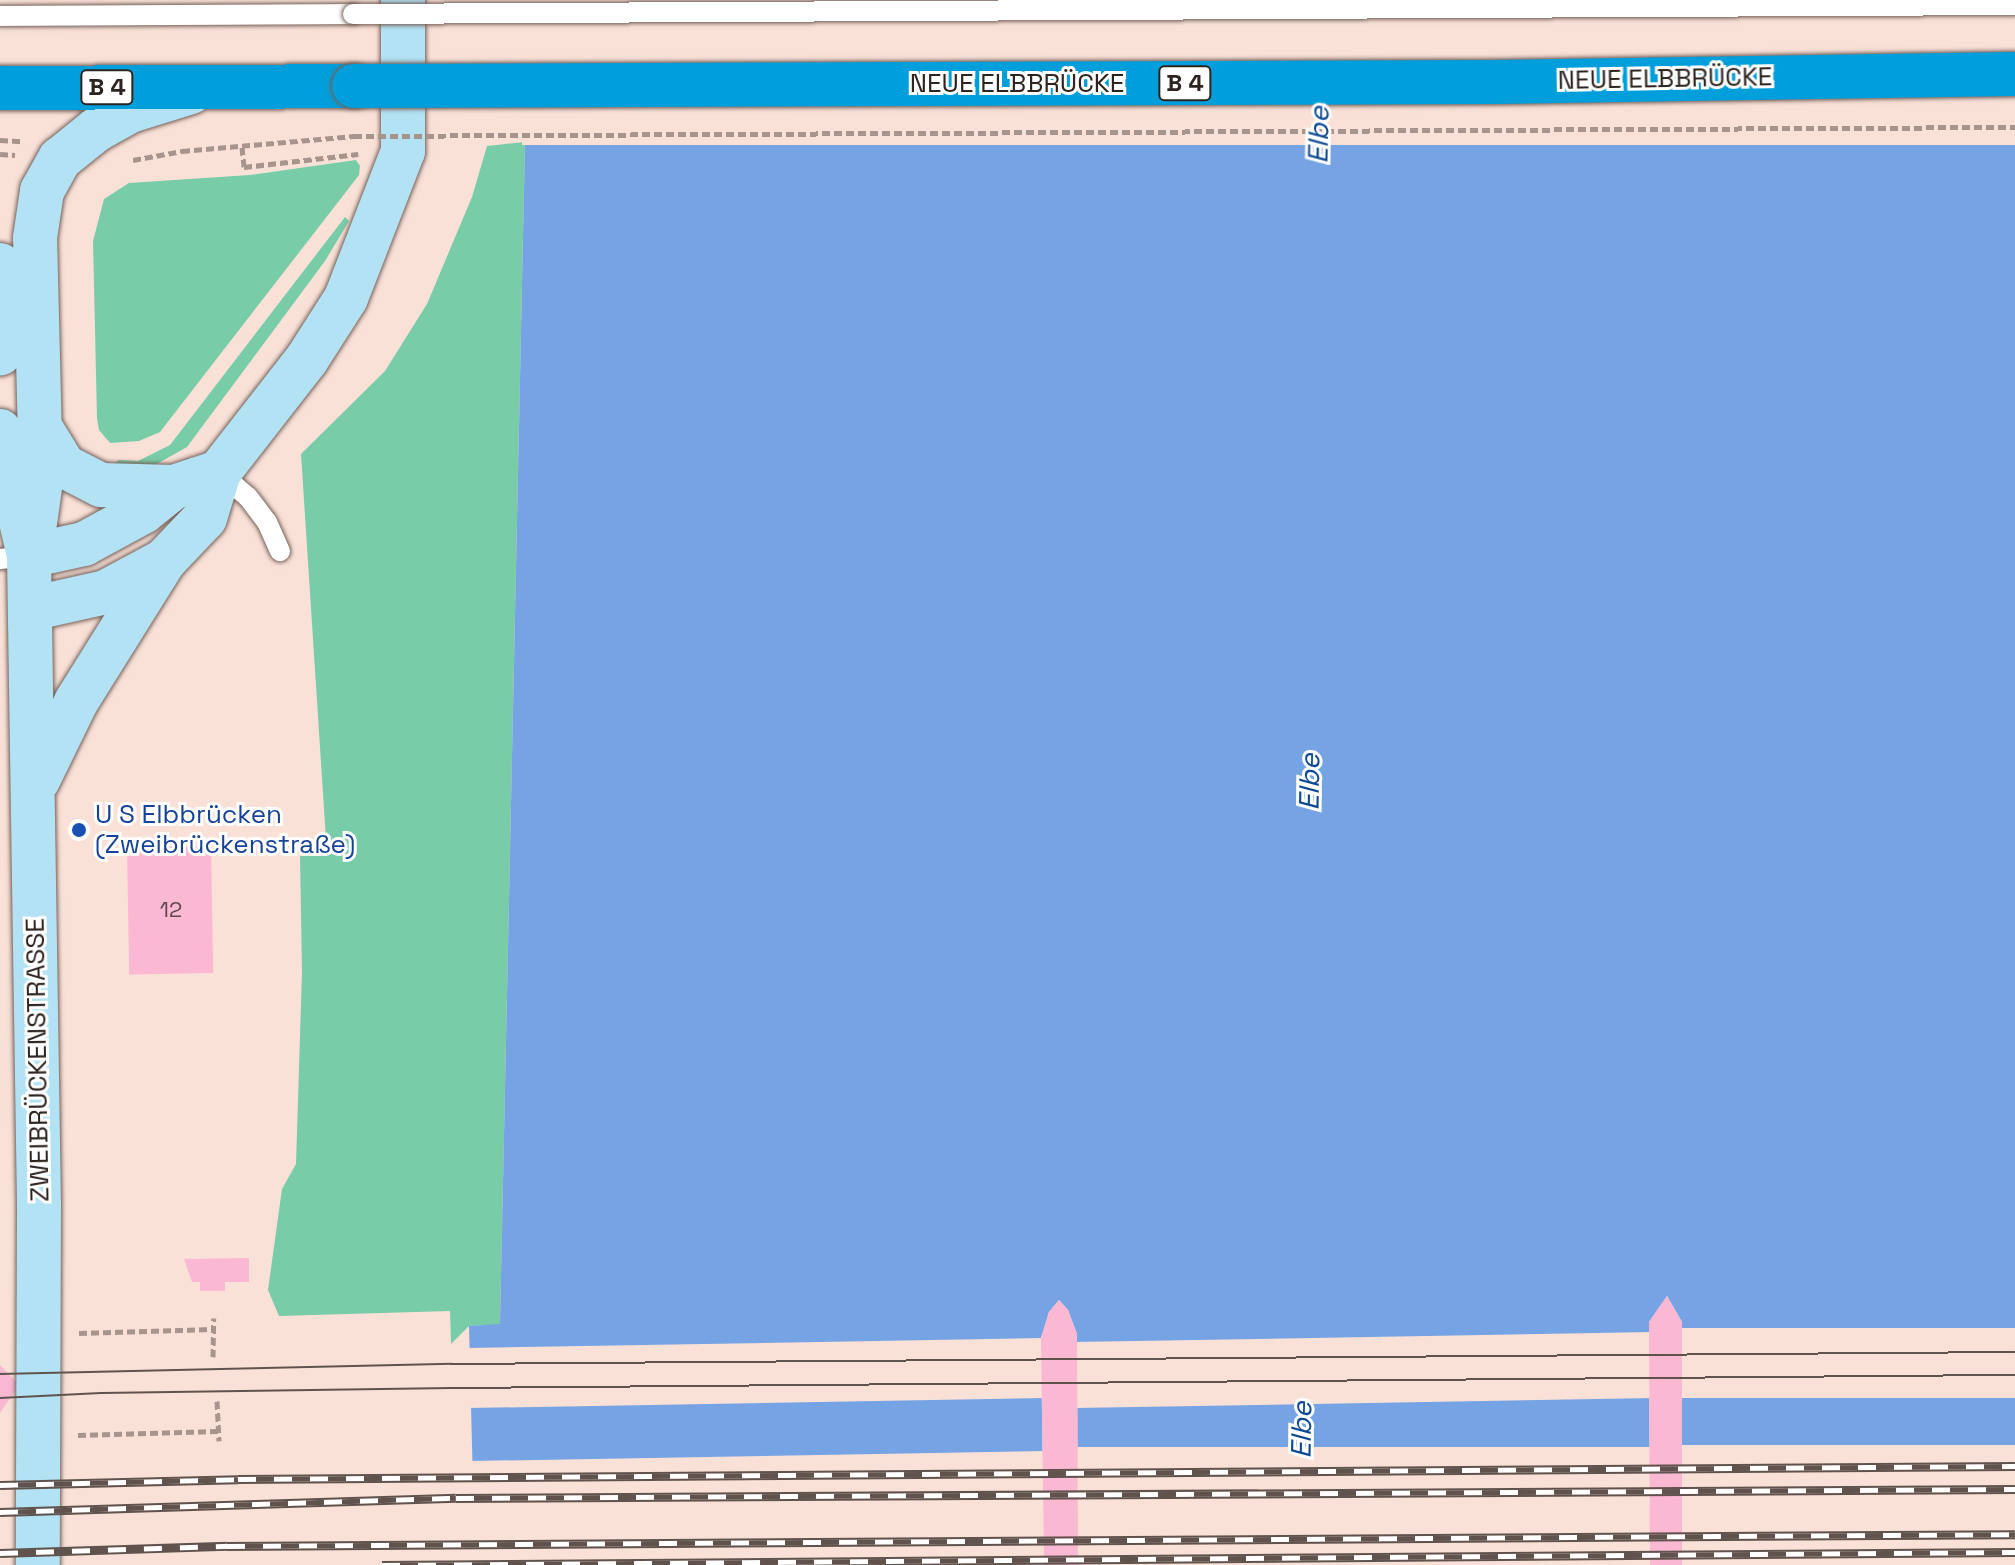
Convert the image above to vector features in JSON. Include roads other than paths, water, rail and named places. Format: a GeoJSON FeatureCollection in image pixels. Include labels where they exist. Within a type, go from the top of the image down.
{"type":"FeatureCollection","features":[{"type":"Feature","properties":{"kind":"highway","name":"NEUE ELBBRÜCKE"},"geometry":{"type":"LineString","coordinates":[[215,85],[1494,82],[2015,74]]}},
{"type":"Feature","properties":{"kind":"highway","name":"B 4"},"geometry":{"type":"LineString","coordinates":[[0,88],[215,85]]}},
{"type":"Feature","properties":{"kind":"main road"},"geometry":{"type":"LineString","coordinates":[[35,787],[76,702],[164,561],[205,518],[219,472],[307,359],[346,298],[403,151],[403,0]]}},
{"type":"Feature","properties":{"kind":"main road","name":"ZWEIBRÜCKENSTRASSE"},"geometry":{"type":"LineString","coordinates":[[38,1565],[35,787],[22,609],[14,557],[20,429],[37,207],[47,178],[68,149],[130,111],[215,85]]}},
{"type":"Feature","properties":{"kind":"main road"},"geometry":{"type":"LineString","coordinates":[[0,265],[7,302],[0,354]]}},
{"type":"Feature","properties":{"kind":"main road"},"geometry":{"type":"LineString","coordinates":[[20,429],[86,480],[117,487],[174,487],[219,472]]}},
{"type":"Feature","properties":{"kind":"main road"},"geometry":{"type":"LineString","coordinates":[[14,557],[84,544],[143,512],[174,487]]}},
{"type":"Feature","properties":{"kind":"main road"},"geometry":{"type":"LineString","coordinates":[[22,609],[106,592],[164,561]]}},
{"type":"Feature","properties":{"kind":"lane"},"geometry":{"type":"LineString","coordinates":[[0,16],[2015,5]]}},
{"type":"Feature","properties":{"kind":"lane"},"geometry":{"type":"LineString","coordinates":[[219,472],[248,497],[267,522],[280,551]]}},
{"type":"Feature","properties":{"kind":"water","name":"Elbe"},"geometry":{"type":"Polygon","coordinates":[[[2015,0],[2015,1565],[1682,1565],[1682,1322],[1667,1296],[1649,1322],[1650,1565],[1078,1565],[1077,1334],[1068,1310],[1059,1300],[1049,1312],[1041,1338],[1044,1565],[475,1565],[469,1326],[500,1324],[525,142],[2015,0]]]}},
{"type":"Feature","properties":{"kind":"tram line"},"geometry":{"type":"LineString","coordinates":[[0,1374],[451,1364],[2015,1352]]}},
{"type":"Feature","properties":{"kind":"tram line"},"geometry":{"type":"LineString","coordinates":[[0,1398],[101,1393],[452,1388],[2015,1375]]}},
{"type":"Feature","properties":{"kind":"railway"},"geometry":{"type":"LineString","coordinates":[[0,1485],[238,1479],[2015,1466]]}},
{"type":"Feature","properties":{"kind":"railway"},"geometry":{"type":"LineString","coordinates":[[0,1512],[456,1498],[2015,1489]]}},
{"type":"Feature","properties":{"kind":"railway"},"geometry":{"type":"LineString","coordinates":[[0,1553],[227,1546],[2015,1534]]}},
{"type":"Feature","properties":{"kind":"railway"},"geometry":{"type":"LineString","coordinates":[[382,1565],[2015,1552]]}},
{"type":"Feature","properties":{"kind":"place","name":"U S Elbbrücken (Zweibrückenstraße)"},"geometry":{"type":"Point","coordinates":[79,830]}}]}
